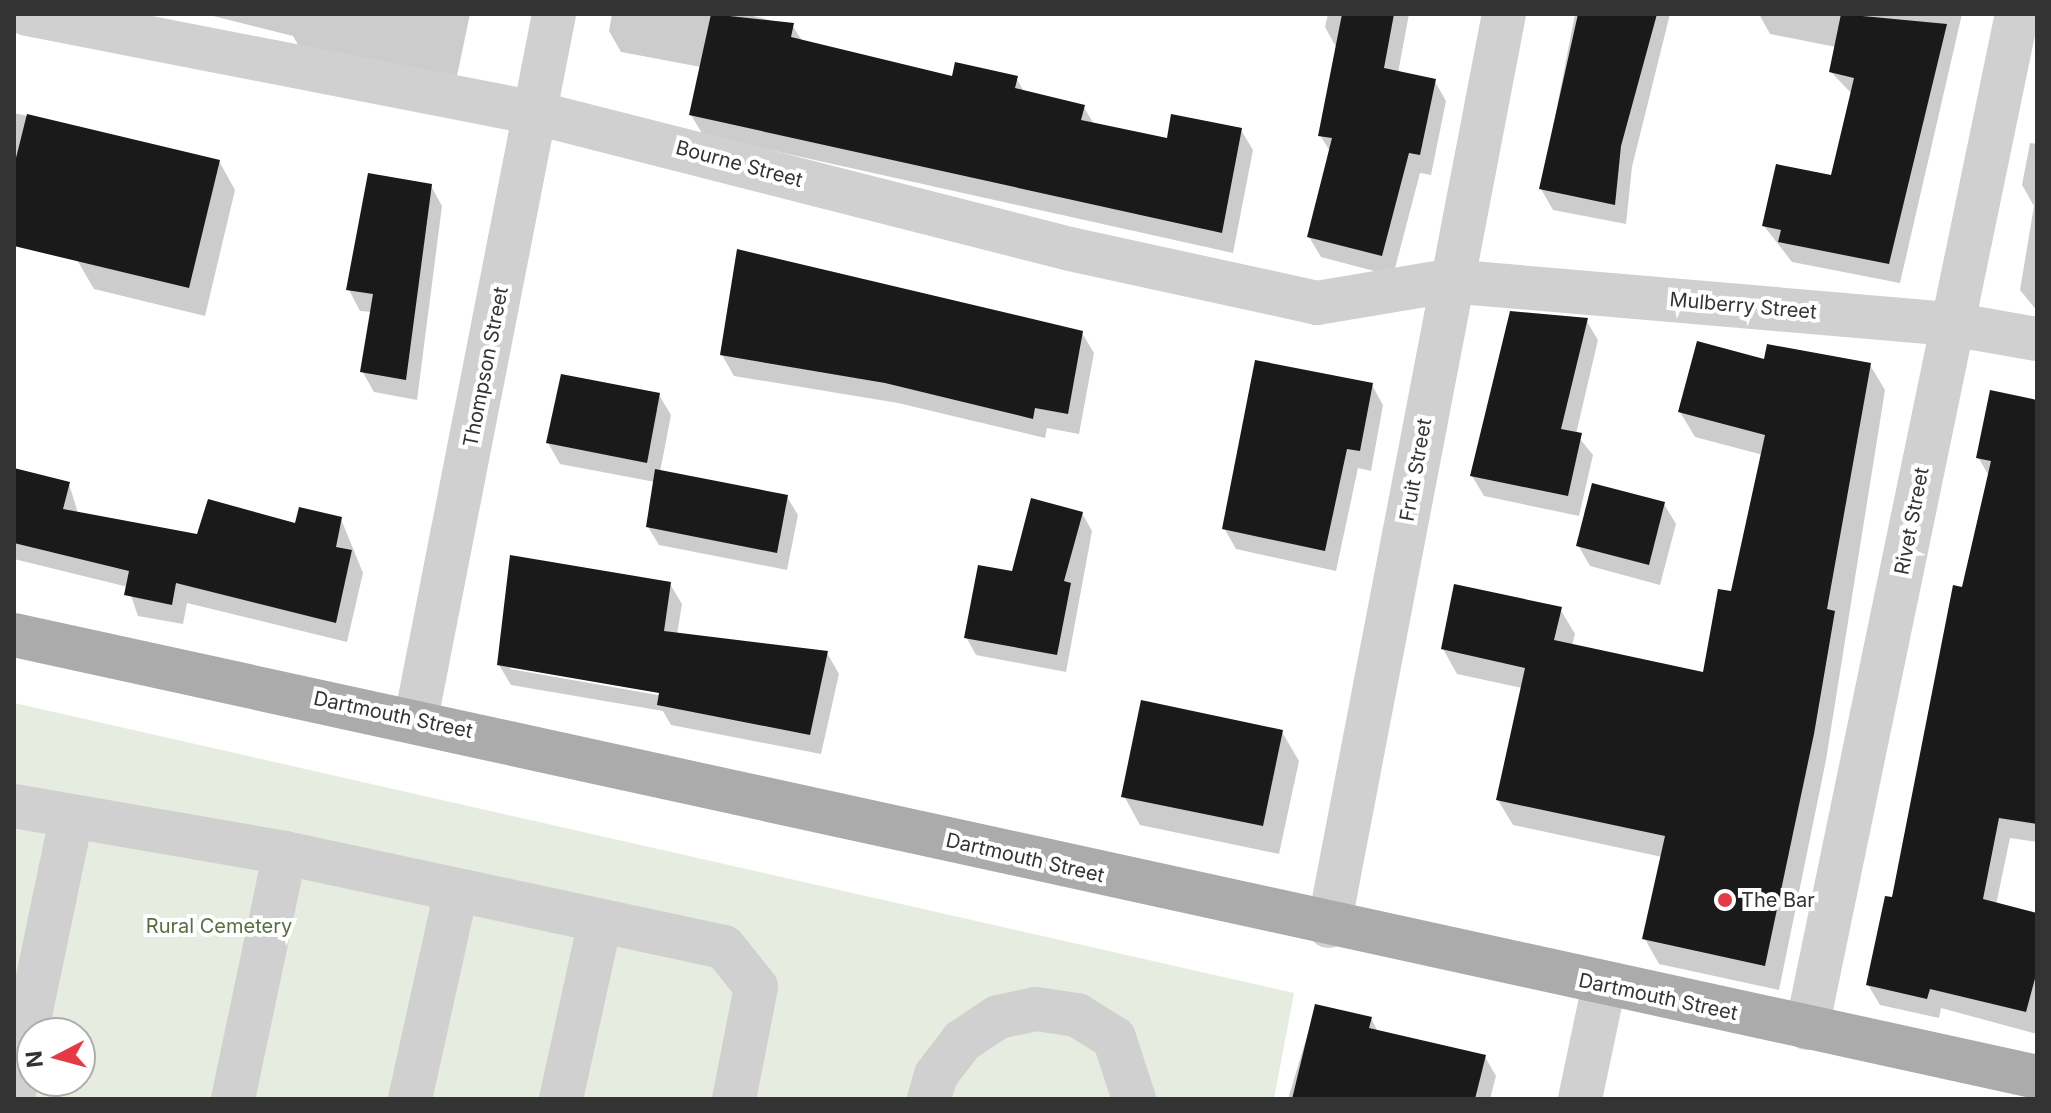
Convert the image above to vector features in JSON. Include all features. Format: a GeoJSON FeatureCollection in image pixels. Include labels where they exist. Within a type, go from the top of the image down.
{"type":"FeatureCollection","features":[{"type":"Feature","properties":{"kind":"main road","name":"Dartmouth Street"},"geometry":{"type":"LineString","coordinates":[[14,635],[416,719],[1329,926],[2037,1077]]}},
{"type":"Feature","properties":{"kind":"street","name":"Bourne Street"},"geometry":{"type":"LineString","coordinates":[[27,14],[536,113],[1070,249],[1317,303],[1448,281]]}},
{"type":"Feature","properties":{"kind":"street","name":"Thompson Street"},"geometry":{"type":"LineString","coordinates":[[416,719],[554,14]]}},
{"type":"Feature","properties":{"kind":"street","name":"Fruit Street"},"geometry":{"type":"LineString","coordinates":[[1329,926],[1386,652],[1448,281],[1504,14]]}},
{"type":"Feature","properties":{"kind":"street","name":"Rivet Street"},"geometry":{"type":"LineString","coordinates":[[1807,1028],[2017,14]]}},
{"type":"Feature","properties":{"kind":"street","name":"Mulberry Street"},"geometry":{"type":"LineString","coordinates":[[1448,281],[1951,324],[2037,339]]}},
{"type":"Feature","properties":{"kind":"street"},"geometry":{"type":"LineString","coordinates":[[14,806],[71,820],[285,853],[724,947],[756,987],[734,1099]]}},
{"type":"Feature","properties":{"kind":"street"},"geometry":{"type":"LineString","coordinates":[[14,1092],[71,820]]}},
{"type":"Feature","properties":{"kind":"street"},"geometry":{"type":"LineString","coordinates":[[233,1099],[285,853]]}},
{"type":"Feature","properties":{"kind":"street"},"geometry":{"type":"LineString","coordinates":[[410,1099],[456,891]]}},
{"type":"Feature","properties":{"kind":"street"},"geometry":{"type":"LineString","coordinates":[[561,1099],[600,921]]}},
{"type":"Feature","properties":{"kind":"street"},"geometry":{"type":"LineString","coordinates":[[1580,1099],[1604,985]]}},
{"type":"Feature","properties":{"kind":"street"},"geometry":{"type":"LineString","coordinates":[[929,1099],[936,1075],[962,1041],[998,1017],[1036,1009],[1077,1015],[1114,1038],[1134,1099]]}},
{"type":"Feature","properties":{"kind":"green space","name":"Rural Cemetery"},"geometry":{"type":"Polygon","coordinates":[[[14,703],[1294,993],[1274,1099],[14,1099],[14,703]]]}},
{"type":"Feature","properties":{"kind":"building"},"geometry":{"type":"Polygon","coordinates":[[[711,14],[794,23],[791,37],[952,76],[955,62],[1018,76],[1015,88],[1085,105],[1081,120],[1167,138],[1171,114],[1242,128],[1222,233],[689,115],[711,14]]]}},
{"type":"Feature","properties":{"kind":"building"},"geometry":{"type":"Polygon","coordinates":[[[1342,14],[1394,14],[1384,68],[1436,79],[1420,155],[1409,153],[1382,256],[1307,237],[1332,138],[1318,136],[1342,14]]]}},
{"type":"Feature","properties":{"kind":"building"},"geometry":{"type":"Polygon","coordinates":[[[1578,14],[1657,14],[1621,146],[1615,205],[1539,189],[1578,14]]]}},
{"type":"Feature","properties":{"kind":"building"},"geometry":{"type":"Polygon","coordinates":[[[1841,14],[1947,24],[1889,264],[1778,242],[1781,230],[1762,226],[1776,164],[1831,175],[1854,78],[1829,72],[1841,14]]]}},
{"type":"Feature","properties":{"kind":"building"},"geometry":{"type":"Polygon","coordinates":[[[27,114],[220,160],[189,288],[14,246],[14,166],[27,114]]]}},
{"type":"Feature","properties":{"kind":"building"},"geometry":{"type":"Polygon","coordinates":[[[368,173],[432,184],[406,380],[360,372],[373,294],[346,290],[368,173]]]}},
{"type":"Feature","properties":{"kind":"building"},"geometry":{"type":"Polygon","coordinates":[[[737,249],[1083,331],[1068,414],[1035,408],[1033,419],[885,383],[720,355],[737,249]]]}},
{"type":"Feature","properties":{"kind":"building"},"geometry":{"type":"Polygon","coordinates":[[[1510,311],[1588,318],[1561,429],[1582,433],[1568,496],[1470,476],[1510,311]]]}},
{"type":"Feature","properties":{"kind":"building"},"geometry":{"type":"Polygon","coordinates":[[[1697,341],[1764,359],[1767,344],[1871,363],[1827,609],[1835,611],[1814,734],[1765,966],[1642,939],[1665,836],[1496,800],[1525,668],[1441,649],[1454,584],[1562,607],[1554,640],[1703,672],[1718,589],[1731,591],[1765,435],[1678,412],[1697,341]]]}},
{"type":"Feature","properties":{"kind":"building"},"geometry":{"type":"Polygon","coordinates":[[[1255,360],[1373,383],[1360,451],[1347,449],[1325,551],[1222,529],[1255,360]]]}},
{"type":"Feature","properties":{"kind":"building"},"geometry":{"type":"Polygon","coordinates":[[[561,374],[660,393],[647,463],[546,443],[561,374]]]}},
{"type":"Feature","properties":{"kind":"building"},"geometry":{"type":"Polygon","coordinates":[[[1990,390],[2037,400],[2037,824],[1999,818],[1983,899],[2037,913],[2037,971],[2026,1012],[1930,989],[1927,999],[1866,985],[1885,896],[1892,897],[1953,585],[1962,587],[1991,461],[1976,458],[1990,390]]]}},
{"type":"Feature","properties":{"kind":"building"},"geometry":{"type":"Polygon","coordinates":[[[14,468],[70,482],[63,509],[197,534],[208,499],[295,523],[299,507],[342,517],[336,547],[352,550],[336,623],[176,583],[172,605],[124,595],[129,571],[14,543],[14,468]]]}},
{"type":"Feature","properties":{"kind":"building"},"geometry":{"type":"Polygon","coordinates":[[[655,469],[788,495],[777,553],[646,527],[655,469]]]}},
{"type":"Feature","properties":{"kind":"building"},"geometry":{"type":"Polygon","coordinates":[[[1592,483],[1665,502],[1649,565],[1576,546],[1592,483]]]}},
{"type":"Feature","properties":{"kind":"building"},"geometry":{"type":"Polygon","coordinates":[[[1031,498],[1083,512],[1064,581],[1071,583],[1057,655],[964,638],[978,565],[1012,571],[1031,498]]]}},
{"type":"Feature","properties":{"kind":"building"},"geometry":{"type":"Polygon","coordinates":[[[510,555],[671,582],[664,631],[828,651],[810,735],[657,705],[659,693],[497,665],[510,555]]]}},
{"type":"Feature","properties":{"kind":"building"},"geometry":{"type":"Polygon","coordinates":[[[1141,700],[1283,730],[1263,826],[1121,797],[1141,700]]]}},
{"type":"Feature","properties":{"kind":"building"},"geometry":{"type":"Polygon","coordinates":[[[1315,1004],[1372,1017],[1369,1028],[1486,1055],[1475,1099],[1292,1099],[1315,1004]]]}},
{"type":"Feature","properties":{"kind":"place","name":"The Bar"},"geometry":{"type":"Point","coordinates":[1725,900]}}]}
